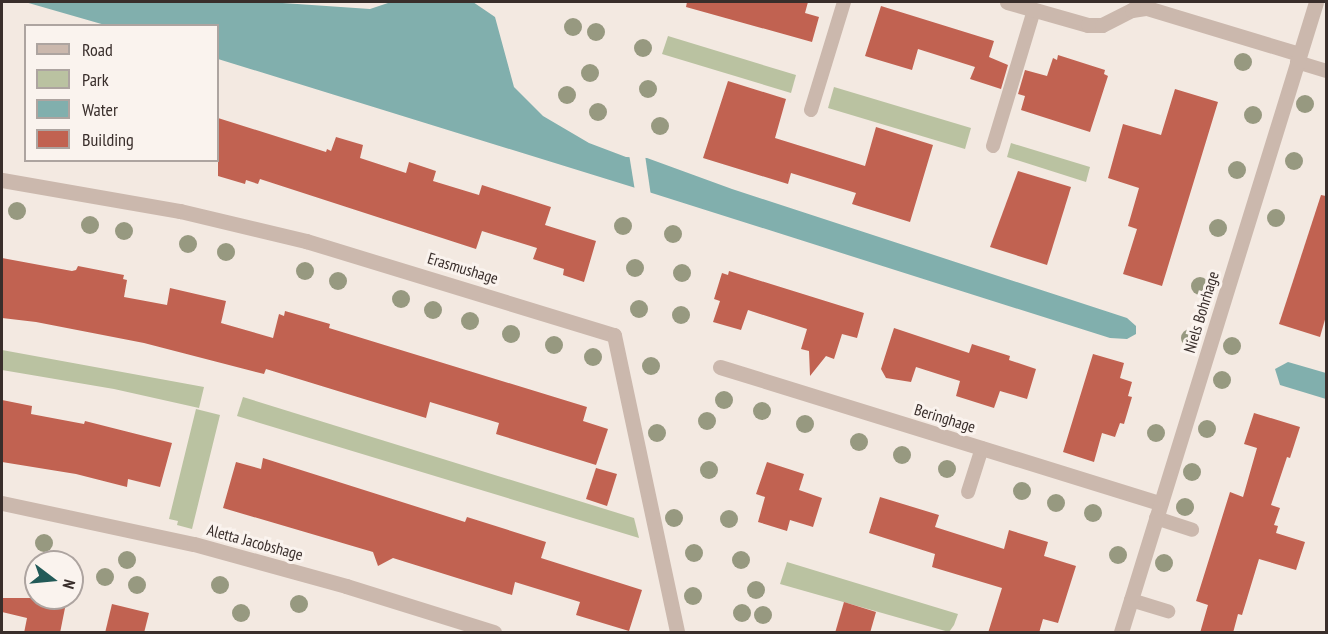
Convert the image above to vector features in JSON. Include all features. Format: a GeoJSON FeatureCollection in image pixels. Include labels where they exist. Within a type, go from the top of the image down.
{"type":"FeatureCollection","features":[{"type":"Feature","properties":{"kind":"street"},"geometry":{"type":"LineString","coordinates":[[1008,2],[1079,23],[1097,25],[1136,9],[1147,8],[1298,58]]}},
{"type":"Feature","properties":{"kind":"street","name":"Niels Bohrhage"},"geometry":{"type":"LineString","coordinates":[[1121,633],[1316,2]]}},
{"type":"Feature","properties":{"kind":"street","name":"Erasmushage"},"geometry":{"type":"LineString","coordinates":[[2,180],[180,211],[306,241],[614,335],[677,633]]}},
{"type":"Feature","properties":{"kind":"street","name":"Beringhage"},"geometry":{"type":"LineString","coordinates":[[720,367],[982,448],[1158,510]]}},
{"type":"Feature","properties":{"kind":"street","name":"Aletta Jacobshage"},"geometry":{"type":"LineString","coordinates":[[2,503],[194,544],[346,586],[494,633]]}},
{"type":"Feature","properties":{"kind":"lane"},"geometry":{"type":"LineString","coordinates":[[811,110],[844,2]]}},
{"type":"Feature","properties":{"kind":"lane"},"geometry":{"type":"LineString","coordinates":[[993,146],[1034,10]]}},
{"type":"Feature","properties":{"kind":"lane"},"geometry":{"type":"LineString","coordinates":[[1298,58],[1326,71]]}},
{"type":"Feature","properties":{"kind":"lane"},"geometry":{"type":"LineString","coordinates":[[968,492],[982,448]]}},
{"type":"Feature","properties":{"kind":"lane"},"geometry":{"type":"LineString","coordinates":[[1158,510],[1192,530]]}},
{"type":"Feature","properties":{"kind":"lane"},"geometry":{"type":"LineString","coordinates":[[1131,600],[1168,611]]}},
{"type":"Feature","properties":{"kind":"green space"},"geometry":{"type":"Polygon","coordinates":[[[668,36],[796,75],[791,93],[662,54],[668,36]]]}},
{"type":"Feature","properties":{"kind":"green space"},"geometry":{"type":"Polygon","coordinates":[[[834,87],[971,128],[965,149],[828,108],[834,87]]]}},
{"type":"Feature","properties":{"kind":"green space"},"geometry":{"type":"Polygon","coordinates":[[[1011,143],[1090,167],[1086,182],[1007,157],[1011,143]]]}},
{"type":"Feature","properties":{"kind":"green space"},"geometry":{"type":"Polygon","coordinates":[[[2,350],[204,387],[199,408],[114,389],[2,370],[2,350]]]}},
{"type":"Feature","properties":{"kind":"green space"},"geometry":{"type":"Polygon","coordinates":[[[243,397],[634,518],[639,538],[237,416],[243,397]]]}},
{"type":"Feature","properties":{"kind":"green space"},"geometry":{"type":"Polygon","coordinates":[[[196,409],[220,415],[192,529],[177,525],[178,521],[169,519],[196,409]]]}},
{"type":"Feature","properties":{"kind":"green space"},"geometry":{"type":"Polygon","coordinates":[[[787,562],[958,614],[949,632],[780,584],[787,562]]]}},
{"type":"Feature","properties":{"kind":"water"},"geometry":{"type":"Polygon","coordinates":[[[25,2],[268,2],[370,9],[391,2],[473,2],[495,17],[514,87],[543,116],[589,143],[626,157],[647,158],[732,189],[1127,318],[1136,326],[1136,334],[1127,339],[1110,338],[219,59],[219,24],[102,24],[25,2]]]}},
{"type":"Feature","properties":{"kind":"water"},"geometry":{"type":"Polygon","coordinates":[[[1288,362],[1326,373],[1326,399],[1280,385],[1275,369],[1288,362]]]}},
{"type":"Feature","properties":{"kind":"pier"},"geometry":{"type":"Polygon","coordinates":[[[629,154],[645,155],[651,196],[635,191],[629,154]]]}},
{"type":"Feature","properties":{"kind":"building"},"geometry":{"type":"Polygon","coordinates":[[[687,2],[808,2],[805,13],[819,17],[812,42],[686,7],[687,2]]]}},
{"type":"Feature","properties":{"kind":"building"},"geometry":{"type":"Polygon","coordinates":[[[881,6],[994,41],[989,57],[1008,65],[1001,89],[970,79],[975,67],[918,49],[912,70],[865,56],[881,6]]]}},
{"type":"Feature","properties":{"kind":"building"},"geometry":{"type":"Polygon","coordinates":[[[1058,55],[1105,70],[1104,74],[1108,76],[1090,132],[1021,110],[1025,96],[1018,94],[1025,70],[1047,76],[1053,58],[1057,60],[1058,55]]]}},
{"type":"Feature","properties":{"kind":"building"},"geometry":{"type":"Polygon","coordinates":[[[728,81],[786,99],[775,138],[865,166],[876,127],[933,145],[910,222],[852,204],[856,193],[791,173],[788,184],[703,158],[728,81]]]}},
{"type":"Feature","properties":{"kind":"building"},"geometry":{"type":"Polygon","coordinates":[[[1175,89],[1218,102],[1162,286],[1123,274],[1137,229],[1128,226],[1139,188],[1108,178],[1123,124],[1161,135],[1175,89]]]}},
{"type":"Feature","properties":{"kind":"building"},"geometry":{"type":"Polygon","coordinates":[[[219,118],[326,152],[327,149],[331,151],[336,137],[363,145],[360,158],[406,173],[409,162],[436,171],[433,181],[479,195],[482,185],[551,207],[545,225],[596,241],[584,282],[563,275],[564,269],[533,259],[537,248],[482,231],[476,249],[260,179],[258,184],[246,180],[245,184],[218,176],[219,118]]]}},
{"type":"Feature","properties":{"kind":"building"},"geometry":{"type":"Polygon","coordinates":[[[1018,171],[1071,187],[1047,265],[990,247],[1018,171]]]}},
{"type":"Feature","properties":{"kind":"building"},"geometry":{"type":"Polygon","coordinates":[[[1321,195],[1326,196],[1326,316],[1320,337],[1279,324],[1321,195]]]}},
{"type":"Feature","properties":{"kind":"building"},"geometry":{"type":"Polygon","coordinates":[[[2,258],[72,271],[78,266],[124,275],[123,279],[127,280],[124,297],[167,305],[170,288],[226,301],[221,323],[273,338],[279,314],[284,316],[285,311],[330,324],[329,328],[587,407],[583,421],[608,429],[596,465],[496,434],[499,423],[430,402],[426,418],[266,369],[264,374],[144,343],[36,322],[2,318],[2,258]]]}},
{"type":"Feature","properties":{"kind":"building"},"geometry":{"type":"Polygon","coordinates":[[[729,271],[864,313],[857,338],[842,334],[834,359],[826,356],[810,376],[809,351],[801,349],[807,329],[748,310],[741,330],[713,322],[720,301],[714,299],[722,273],[728,275],[729,271]]]}},
{"type":"Feature","properties":{"kind":"building"},"geometry":{"type":"Polygon","coordinates":[[[894,328],[969,353],[972,344],[1010,356],[1009,360],[1036,369],[1027,399],[1000,391],[994,408],[956,396],[960,381],[916,367],[911,382],[886,378],[881,369],[894,328]]]}},
{"type":"Feature","properties":{"kind":"building"},"geometry":{"type":"Polygon","coordinates":[[[1093,354],[1124,363],[1120,378],[1132,382],[1128,396],[1132,397],[1124,424],[1120,423],[1115,437],[1102,433],[1094,462],[1063,452],[1093,354]]]}},
{"type":"Feature","properties":{"kind":"building"},"geometry":{"type":"Polygon","coordinates":[[[2,400],[32,406],[31,414],[84,424],[85,421],[172,443],[160,487],[128,479],[127,487],[76,474],[2,462],[2,400]]]}},
{"type":"Feature","properties":{"kind":"building"},"geometry":{"type":"Polygon","coordinates":[[[1254,413],[1300,427],[1271,505],[1280,508],[1274,525],[1278,526],[1276,533],[1305,542],[1296,570],[1259,559],[1242,615],[1238,614],[1233,633],[1200,633],[1208,605],[1196,601],[1230,492],[1243,497],[1257,448],[1244,444],[1254,413]]]}},
{"type":"Feature","properties":{"kind":"building"},"geometry":{"type":"Polygon","coordinates":[[[263,458],[465,522],[467,517],[546,542],[541,558],[642,590],[629,631],[576,615],[580,602],[515,582],[512,595],[393,558],[378,566],[373,552],[223,508],[236,462],[261,469],[263,458]]]}},
{"type":"Feature","properties":{"kind":"building"},"geometry":{"type":"Polygon","coordinates":[[[767,462],[804,474],[799,490],[822,498],[813,527],[790,520],[787,531],[758,522],[765,497],[756,494],[767,462]]]}},
{"type":"Feature","properties":{"kind":"building"},"geometry":{"type":"Polygon","coordinates":[[[596,468],[617,474],[607,506],[586,499],[596,468]]]}},
{"type":"Feature","properties":{"kind":"building"},"geometry":{"type":"Polygon","coordinates":[[[880,497],[939,515],[935,527],[1004,549],[1009,530],[1048,542],[1044,556],[1076,566],[1058,623],[1043,619],[1039,633],[988,633],[1002,588],[932,567],[935,554],[869,533],[880,497]]]}},
{"type":"Feature","properties":{"kind":"building"},"geometry":{"type":"Polygon","coordinates":[[[2,598],[24,598],[24,610],[65,610],[60,633],[24,633],[27,618],[2,612],[2,598]]]}},
{"type":"Feature","properties":{"kind":"building"},"geometry":{"type":"Polygon","coordinates":[[[844,602],[876,612],[870,633],[835,633],[844,602]]]}},
{"type":"Feature","properties":{"kind":"building"},"geometry":{"type":"Polygon","coordinates":[[[112,604],[149,613],[144,633],[105,633],[112,604]]]}}]}
